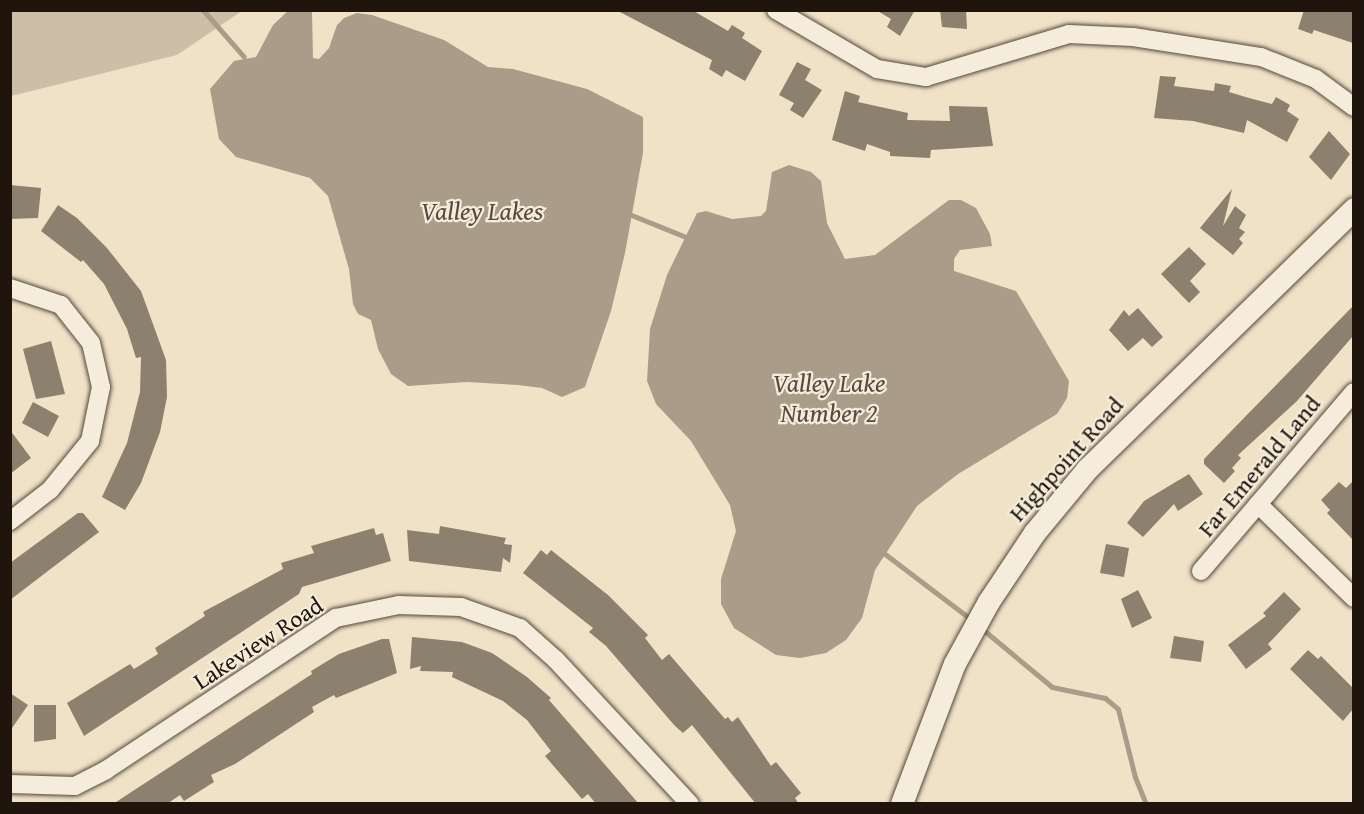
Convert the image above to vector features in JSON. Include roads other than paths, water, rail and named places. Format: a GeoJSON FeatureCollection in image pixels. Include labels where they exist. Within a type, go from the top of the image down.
{"type":"FeatureCollection","features":[{"type":"Feature","properties":{"kind":"street"},"geometry":{"type":"LineString","coordinates":[[776,10],[878,69],[926,77],[1070,34],[1133,37],[1261,57],[1316,79],[1353,107]]}},
{"type":"Feature","properties":{"kind":"street","name":"Highpoint Road"},"geometry":{"type":"LineString","coordinates":[[902,804],[955,664],[989,602],[1035,533],[1096,461],[1353,209]]}},
{"type":"Feature","properties":{"kind":"street"},"geometry":{"type":"LineString","coordinates":[[10,288],[61,305],[92,343],[101,387],[90,441],[50,490],[10,521]]}},
{"type":"Feature","properties":{"kind":"street","name":"Far Emerald Land"},"geometry":{"type":"LineString","coordinates":[[1201,571],[1353,392]]}},
{"type":"Feature","properties":{"kind":"street"},"geometry":{"type":"LineString","coordinates":[[1258,504],[1353,598]]}},
{"type":"Feature","properties":{"kind":"street","name":"Lakeview Road"},"geometry":{"type":"LineString","coordinates":[[10,784],[75,786],[106,770],[336,618],[399,605],[461,607],[520,628],[556,660],[690,804]]}},
{"type":"Feature","properties":{"kind":"water","name":"Valley Lakes"},"geometry":{"type":"Polygon","coordinates":[[[289,10],[312,11],[313,58],[319,59],[329,48],[337,25],[344,18],[357,13],[372,15],[444,40],[488,67],[513,69],[587,89],[643,117],[643,153],[625,253],[611,311],[585,387],[562,397],[542,388],[518,385],[467,382],[408,386],[391,374],[378,349],[371,320],[358,314],[353,304],[349,269],[328,196],[310,178],[236,157],[219,139],[210,89],[234,61],[256,57],[273,25],[289,10]]]}},
{"type":"Feature","properties":{"kind":"water","name":"Valley Lake Number 2"},"geometry":{"type":"Polygon","coordinates":[[[789,165],[811,172],[821,181],[827,223],[845,259],[875,255],[949,200],[961,200],[976,208],[990,234],[992,246],[960,250],[954,259],[954,271],[1016,291],[1069,381],[1067,398],[1057,414],[958,474],[917,506],[875,570],[862,618],[846,640],[826,653],[800,658],[776,655],[734,628],[721,604],[721,579],[736,531],[730,505],[691,441],[656,404],[647,381],[650,329],[667,275],[697,213],[706,211],[732,219],[761,216],[766,211],[772,172],[789,165]]]}},
{"type":"Feature","properties":{"kind":"waterway"},"geometry":{"type":"LineString","coordinates":[[203,10],[244,57]]}},
{"type":"Feature","properties":{"kind":"waterway"},"geometry":{"type":"LineString","coordinates":[[629,214],[686,237]]}},
{"type":"Feature","properties":{"kind":"waterway"},"geometry":{"type":"LineString","coordinates":[[885,554],[972,620]]}},
{"type":"Feature","properties":{"kind":"waterway"},"geometry":{"type":"LineString","coordinates":[[981,628],[1052,687],[1105,698],[1118,709],[1135,777],[1146,804]]}}]}
